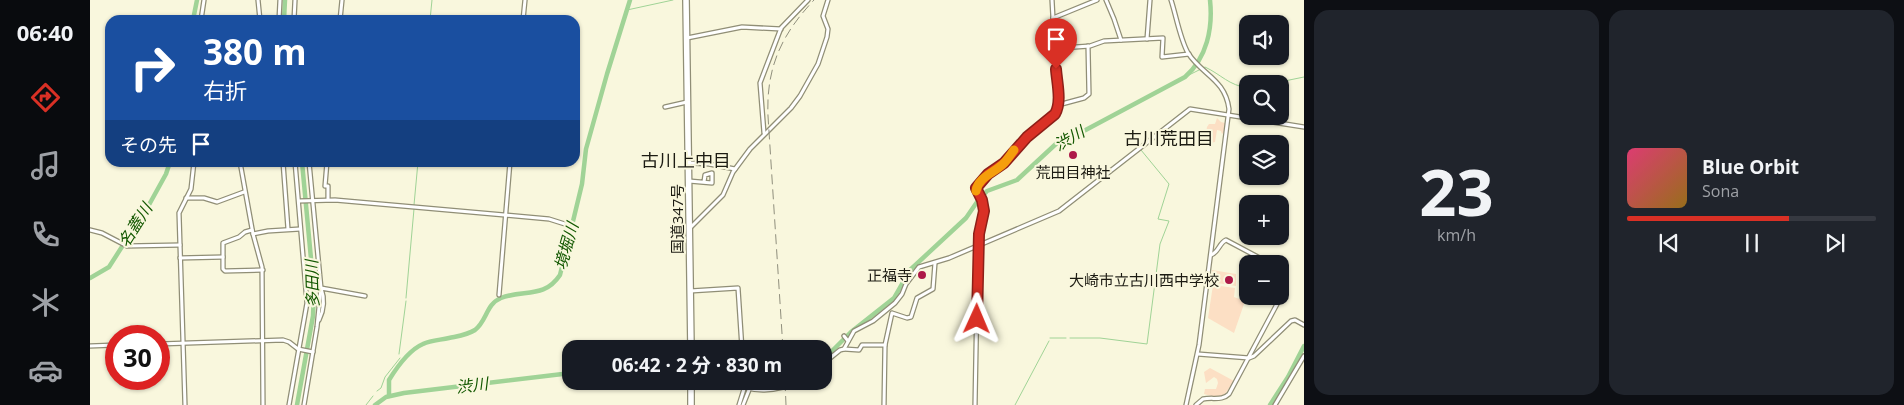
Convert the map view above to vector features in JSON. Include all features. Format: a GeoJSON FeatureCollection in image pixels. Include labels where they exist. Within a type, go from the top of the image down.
{"type":"FeatureCollection","features":[{"type":"Feature","properties":{"kind":"highway","name":"国道347号"},"geometry":{"type":"LineString","coordinates":[[686,0],[691,340]]}},
{"type":"Feature","properties":{"kind":"highway"},"geometry":{"type":"LineString","coordinates":[[691,390],[691,405]]}},
{"type":"Feature","properties":{"kind":"street"},"geometry":{"type":"LineString","coordinates":[[201,15],[204,0]]}},
{"type":"Feature","properties":{"kind":"street"},"geometry":{"type":"LineString","coordinates":[[258,0],[260,15]]}},
{"type":"Feature","properties":{"kind":"street"},"geometry":{"type":"LineString","coordinates":[[279,15],[280,0]]}},
{"type":"Feature","properties":{"kind":"street"},"geometry":{"type":"LineString","coordinates":[[294,15],[295,0]]}},
{"type":"Feature","properties":{"kind":"street"},"geometry":{"type":"LineString","coordinates":[[340,15],[342,0]]}},
{"type":"Feature","properties":{"kind":"street"},"geometry":{"type":"LineString","coordinates":[[523,15],[524,0]]}},
{"type":"Feature","properties":{"kind":"street"},"geometry":{"type":"LineString","coordinates":[[764,133],[760,83],[782,28],[807,0]]}},
{"type":"Feature","properties":{"kind":"street"},"geometry":{"type":"LineString","coordinates":[[690,228],[723,195],[735,169],[764,133],[771,129],[799,98],[818,64],[828,33],[823,16],[828,0]]}},
{"type":"Feature","properties":{"kind":"street"},"geometry":{"type":"LineString","coordinates":[[975,405],[978,244],[984,211],[982,200],[977,193],[978,186],[988,174],[1004,163],[1027,137],[1055,114],[1058,104],[1052,0]]}},
{"type":"Feature","properties":{"kind":"street"},"geometry":{"type":"LineString","coordinates":[[1053,18],[1096,0]]}},
{"type":"Feature","properties":{"kind":"street"},"geometry":{"type":"LineString","coordinates":[[1106,0],[1121,40]]}},
{"type":"Feature","properties":{"kind":"street"},"geometry":{"type":"LineString","coordinates":[[1147,40],[1150,0]]}},
{"type":"Feature","properties":{"kind":"street"},"geometry":{"type":"LineString","coordinates":[[1171,0],[1189,54],[1219,83],[1228,103],[1229,115],[1198,354],[1186,405]]}},
{"type":"Feature","properties":{"kind":"street"},"geometry":{"type":"LineString","coordinates":[[687,38],[742,28],[782,28]]}},
{"type":"Feature","properties":{"kind":"street"},"geometry":{"type":"LineString","coordinates":[[1055,51],[1061,48],[1088,46],[1104,41],[1163,38],[1162,57],[1189,54]]}},
{"type":"Feature","properties":{"kind":"street"},"geometry":{"type":"LineString","coordinates":[[1058,104],[1084,98],[1089,94],[1088,46]]}},
{"type":"Feature","properties":{"kind":"street"},"geometry":{"type":"LineString","coordinates":[[665,107],[688,102]]}},
{"type":"Feature","properties":{"kind":"street"},"geometry":{"type":"LineString","coordinates":[[844,350],[854,330],[873,321],[895,303],[919,267],[930,262],[935,263],[1059,211],[1188,110],[1304,127]]}},
{"type":"Feature","properties":{"kind":"street"},"geometry":{"type":"LineString","coordinates":[[689,163],[709,164],[735,169]]}},
{"type":"Feature","properties":{"kind":"street"},"geometry":{"type":"LineString","coordinates":[[184,405],[179,210],[192,187],[194,167]]}},
{"type":"Feature","properties":{"kind":"street"},"geometry":{"type":"LineString","coordinates":[[241,167],[244,192],[262,270],[264,405]]}},
{"type":"Feature","properties":{"kind":"street"},"geometry":{"type":"LineString","coordinates":[[283,167],[288,229]]}},
{"type":"Feature","properties":{"kind":"street"},"geometry":{"type":"LineString","coordinates":[[289,405],[307,299],[295,167]]}},
{"type":"Feature","properties":{"kind":"street"},"geometry":{"type":"LineString","coordinates":[[304,405],[318,322],[321,288],[309,167]]}},
{"type":"Feature","properties":{"kind":"street"},"geometry":{"type":"LineString","coordinates":[[327,167],[325,186],[328,186],[328,199]]}},
{"type":"Feature","properties":{"kind":"street"},"geometry":{"type":"LineString","coordinates":[[499,295],[510,167]]}},
{"type":"Feature","properties":{"kind":"street"},"geometry":{"type":"LineString","coordinates":[[689,181],[704,182]]}},
{"type":"Feature","properties":{"kind":"street"},"geometry":{"type":"LineString","coordinates":[[186,198],[204,198],[217,202],[244,192]]}},
{"type":"Feature","properties":{"kind":"street"},"geometry":{"type":"LineString","coordinates":[[299,201],[328,199],[550,219],[568,225]]}},
{"type":"Feature","properties":{"kind":"street"},"geometry":{"type":"LineString","coordinates":[[262,270],[225,271],[223,257],[224,242],[239,237],[245,232],[300,229]]}},
{"type":"Feature","properties":{"kind":"street"},"geometry":{"type":"LineString","coordinates":[[90,230],[102,233],[124,245],[180,245]]}},
{"type":"Feature","properties":{"kind":"street"},"geometry":{"type":"LineString","coordinates":[[1211,255],[1226,240],[1254,255]]}},
{"type":"Feature","properties":{"kind":"street"},"geometry":{"type":"LineString","coordinates":[[180,258],[223,257]]}},
{"type":"Feature","properties":{"kind":"street"},"geometry":{"type":"LineString","coordinates":[[884,405],[885,345],[892,314],[909,318],[917,298],[932,291],[935,263]]}},
{"type":"Feature","properties":{"kind":"street"},"geometry":{"type":"LineString","coordinates":[[321,288],[365,296]]}},
{"type":"Feature","properties":{"kind":"street"},"geometry":{"type":"LineString","coordinates":[[690,291],[738,288],[741,340]]}},
{"type":"Feature","properties":{"kind":"street"},"geometry":{"type":"LineString","coordinates":[[1196,405],[1203,399],[1220,399],[1227,396],[1277,305]]}},
{"type":"Feature","properties":{"kind":"street"},"geometry":{"type":"LineString","coordinates":[[1198,354],[1249,358],[1258,353],[1291,320],[1304,324]]}},
{"type":"Feature","properties":{"kind":"street"},"geometry":{"type":"LineString","coordinates":[[844,336],[849,342]]}},
{"type":"Feature","properties":{"kind":"street"},"geometry":{"type":"LineString","coordinates":[[170,344],[286,340],[299,349],[312,352]]}},
{"type":"Feature","properties":{"kind":"street"},"geometry":{"type":"LineString","coordinates":[[90,346],[105,345]]}},
{"type":"Feature","properties":{"kind":"street"},"geometry":{"type":"LineString","coordinates":[[832,356],[840,350],[859,350],[862,345],[885,345]]}},
{"type":"Feature","properties":{"kind":"street"},"geometry":{"type":"LineString","coordinates":[[1275,405],[1304,356]]}},
{"type":"Feature","properties":{"kind":"street"},"geometry":{"type":"LineString","coordinates":[[739,405],[746,390]]}},
{"type":"Feature","properties":{"kind":"street"},"geometry":{"type":"LineString","coordinates":[[744,405],[747,390]]}},
{"type":"Feature","properties":{"kind":"shaded area"},"geometry":{"type":"Polygon","coordinates":[[[1217,118],[1225,123],[1225,131],[1222,134],[1221,131],[1217,130],[1215,142],[1210,143],[1205,139],[1207,127],[1209,124],[1215,124],[1217,118]]]}},
{"type":"Feature","properties":{"kind":"shaded area"},"geometry":{"type":"Polygon","coordinates":[[[1212,270],[1236,274],[1236,286],[1211,282],[1212,270]]]}},
{"type":"Feature","properties":{"kind":"shaded area"},"geometry":{"type":"Polygon","coordinates":[[[1213,285],[1235,288],[1234,297],[1239,299],[1239,305],[1244,305],[1234,333],[1208,318],[1213,285]]]}},
{"type":"Feature","properties":{"kind":"shaded area"},"geometry":{"type":"Polygon","coordinates":[[[1210,368],[1234,381],[1223,397],[1204,394],[1205,389],[1216,389],[1218,383],[1214,377],[1206,383],[1204,372],[1210,368]]]}},
{"type":"Feature","properties":{"kind":"waterway","name":"名蓋川"},"geometry":{"type":"LineString","coordinates":[[194,15],[197,0]]}},
{"type":"Feature","properties":{"kind":"waterway","name":"多田川"},"geometry":{"type":"LineString","coordinates":[[284,15],[285,0]]}},
{"type":"Feature","properties":{"kind":"waterway"},"geometry":{"type":"LineString","coordinates":[[430,15],[432,0]]}},
{"type":"Feature","properties":{"kind":"waterway","name":"境堀川"},"geometry":{"type":"LineString","coordinates":[[389,396],[389,380],[413,350],[429,342],[472,332],[479,326],[489,308],[496,301],[509,295],[540,290],[554,283],[560,275],[582,184],[586,149],[630,0]]}},
{"type":"Feature","properties":{"kind":"waterway"},"geometry":{"type":"LineString","coordinates":[[627,10],[673,0]]}},
{"type":"Feature","properties":{"kind":"waterway","name":"渋川"},"geometry":{"type":"LineString","coordinates":[[832,351],[851,332],[894,298],[910,270],[966,218],[987,191],[1017,180],[1058,142],[1080,133],[1185,77],[1199,61],[1207,42],[1211,11],[1210,0]]}},
{"type":"Feature","properties":{"kind":"waterway"},"geometry":{"type":"LineString","coordinates":[[1185,77],[1205,67],[1239,86]]}},
{"type":"Feature","properties":{"kind":"waterway"},"geometry":{"type":"LineString","coordinates":[[1289,80],[1304,77]]}},
{"type":"Feature","properties":{"kind":"waterway"},"geometry":{"type":"LineString","coordinates":[[1070,338],[1100,338],[1147,344],[1160,244],[1169,221],[1158,219],[1169,184],[1141,150]]}},
{"type":"Feature","properties":{"kind":"waterway","name":"名蓋川"},"geometry":{"type":"LineString","coordinates":[[90,278],[109,267],[150,203],[168,167]]}},
{"type":"Feature","properties":{"kind":"waterway","name":"多田川"},"geometry":{"type":"LineString","coordinates":[[297,405],[313,316],[314,291],[302,167]]}},
{"type":"Feature","properties":{"kind":"waterway"},"geometry":{"type":"LineString","coordinates":[[414,205],[418,167]]}},
{"type":"Feature","properties":{"kind":"waterway"},"geometry":{"type":"LineString","coordinates":[[406,298],[414,209]]}},
{"type":"Feature","properties":{"kind":"waterway"},"geometry":{"type":"LineString","coordinates":[[399,354],[406,301]]}},
{"type":"Feature","properties":{"kind":"waterway"},"geometry":{"type":"LineString","coordinates":[[1050,338],[1066,338]]}},
{"type":"Feature","properties":{"kind":"waterway"},"geometry":{"type":"LineString","coordinates":[[1015,405],[1049,341]]}},
{"type":"Feature","properties":{"kind":"waterway"},"geometry":{"type":"LineString","coordinates":[[1270,405],[1288,377],[1304,346]]}},
{"type":"Feature","properties":{"kind":"waterway"},"geometry":{"type":"LineString","coordinates":[[377,391],[381,388],[385,377],[400,358]]}},
{"type":"Feature","properties":{"kind":"waterway","name":"渋川"},"geometry":{"type":"LineString","coordinates":[[375,405],[386,397],[404,393],[562,374]]}},
{"type":"Feature","properties":{"kind":"waterway"},"geometry":{"type":"LineString","coordinates":[[366,405],[373,396]]}},
{"type":"Feature","properties":{"kind":"railway"},"geometry":{"type":"LineString","coordinates":[[782,340],[768,99],[773,67],[784,39],[802,13],[814,0]]}},
{"type":"Feature","properties":{"kind":"railway"},"geometry":{"type":"LineString","coordinates":[[785,390],[786,405]]}},
{"type":"Feature","properties":{"kind":"slow traffic"},"geometry":{"type":"LineString","coordinates":[[976,191],[976,188],[988,174],[1001,166],[1014,150]]}},
{"type":"Feature","properties":{"kind":"place","name":"荒田目神社"},"geometry":{"type":"Point","coordinates":[1073,155]}},
{"type":"Feature","properties":{"kind":"place","name":"正福寺"},"geometry":{"type":"Point","coordinates":[922,275]}},
{"type":"Feature","properties":{"kind":"place","name":"大崎市立古川西中学校"},"geometry":{"type":"Point","coordinates":[1229,280]}},
{"type":"Feature","properties":{"kind":"district","name":"古川荒田目"},"geometry":{"type":"Point","coordinates":[1169,138]}},
{"type":"Feature","properties":{"kind":"district","name":"古川上中目"},"geometry":{"type":"Point","coordinates":[686,160]}},
{"type":"Feature","properties":{"kind":"route"},"geometry":{"type":"LineString","coordinates":[[977,319],[979,234],[984,206],[976,188],[988,174],[1001,166],[1027,137],[1055,114],[1058,109],[1056,69]]}}]}
